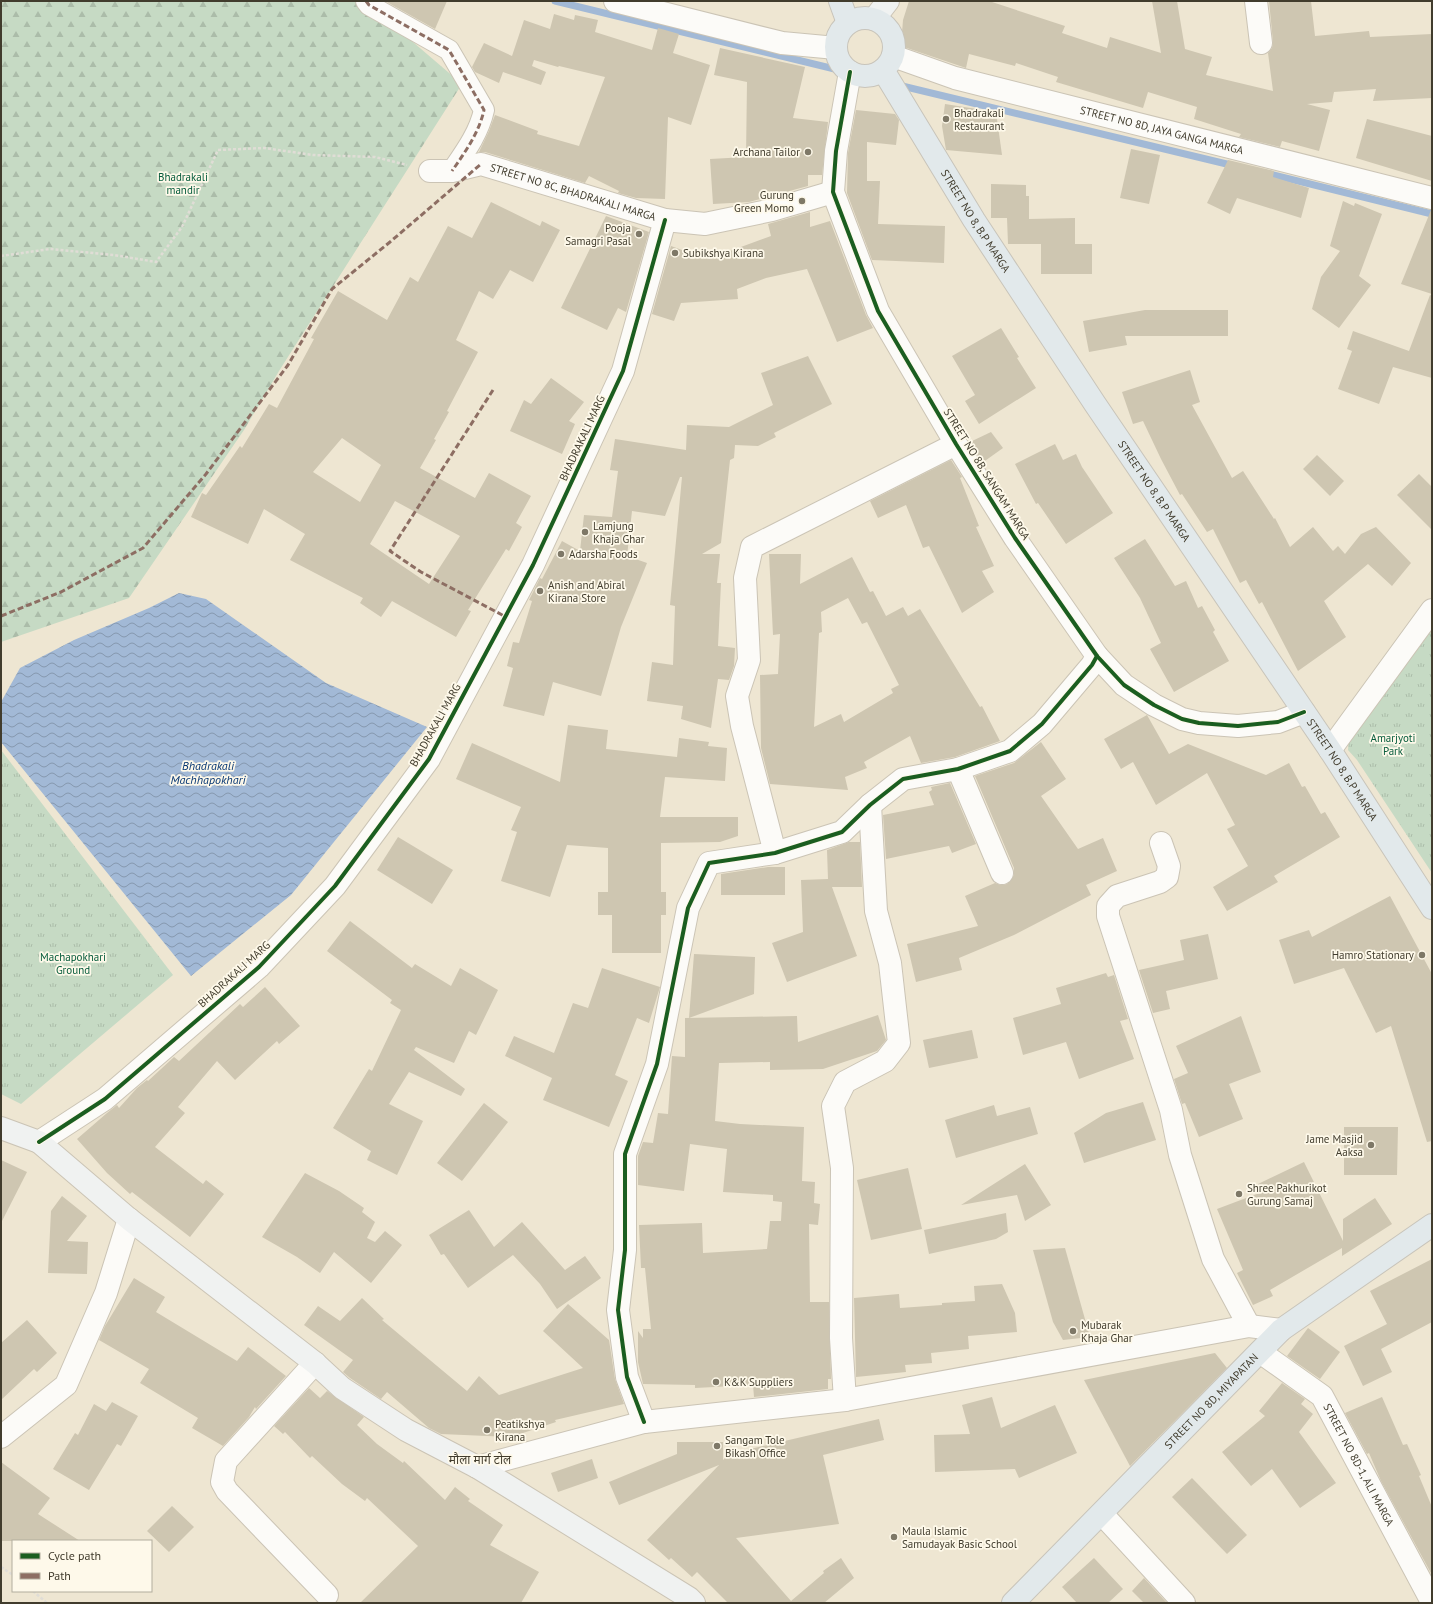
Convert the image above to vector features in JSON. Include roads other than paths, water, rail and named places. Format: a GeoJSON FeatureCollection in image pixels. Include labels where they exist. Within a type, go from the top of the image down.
{"type":"FeatureCollection","features":[{"type":"Feature","properties":{"kind":"main road"},"geometry":{"type":"LineString","coordinates":[[840,1],[848,23]]}},
{"type":"Feature","properties":{"kind":"main road"},"geometry":{"type":"LineString","coordinates":[[874,19],[888,1]]}},
{"type":"Feature","properties":{"kind":"main road"},"geometry":{"type":"LineString","coordinates":[[856,19],[874,19],[882,23],[893,37],[895,46],[888,63],[876,74],[867,76],[850,72],[838,57],[836,48],[839,34],[848,23],[856,19]]}},
{"type":"Feature","properties":{"kind":"main road","name":"STREET NO 8, B.P MARGA"},"geometry":{"type":"LineString","coordinates":[[888,63],[974,220],[1095,404],[1330,750],[1432,908]]}},
{"type":"Feature","properties":{"kind":"main road"},"geometry":{"type":"LineString","coordinates":[[3,1132],[39,1142],[129,1219],[315,1363],[342,1388],[406,1430],[477,1467],[689,1598],[694,1603]]}},
{"type":"Feature","properties":{"kind":"main road","name":"STREET NO 8D, MIYAPATAN"},"geometry":{"type":"LineString","coordinates":[[1013,1603],[1281,1330],[1432,1225]]}},
{"type":"Feature","properties":{"kind":"street"},"geometry":{"type":"LineString","coordinates":[[366,1],[369,5],[449,50],[484,110],[480,128],[470,140],[469,146],[452,171]]}},
{"type":"Feature","properties":{"kind":"street"},"geometry":{"type":"LineString","coordinates":[[615,1],[782,43],[836,48]]}},
{"type":"Feature","properties":{"kind":"street"},"geometry":{"type":"LineString","coordinates":[[1256,1],[1261,43]]}},
{"type":"Feature","properties":{"kind":"street","name":"STREET NO 8D, JAYA GANGA MARGA"},"geometry":{"type":"LineString","coordinates":[[888,63],[955,78],[1432,198]]}},
{"type":"Feature","properties":{"kind":"street","name":"STREET NO 8B, SANGAM MARGA"},"geometry":{"type":"LineString","coordinates":[[850,72],[836,151],[832,192],[878,311],[956,444],[1016,538],[1097,656],[1124,685],[1154,705],[1182,719],[1200,723],[1238,726],[1278,722],[1304,712]]}},
{"type":"Feature","properties":{"kind":"street","name":"STREET NO 8C, BHADRAKALI MARGA"},"geometry":{"type":"LineString","coordinates":[[430,171],[452,171],[481,164],[665,220],[705,224],[772,210],[832,192]]}},
{"type":"Feature","properties":{"kind":"street","name":"BHADRAKALI MARG"},"geometry":{"type":"LineString","coordinates":[[39,1142],[105,1099],[259,967],[335,886],[429,759],[533,565],[623,370],[665,220]]}},
{"type":"Feature","properties":{"kind":"street"},"geometry":{"type":"LineString","coordinates":[[775,853],[742,726],[737,696],[749,660],[745,578],[752,547],[956,444]]}},
{"type":"Feature","properties":{"kind":"street"},"geometry":{"type":"LineString","coordinates":[[1330,750],[1432,610]]}},
{"type":"Feature","properties":{"kind":"street"},"geometry":{"type":"LineString","coordinates":[[644,1422],[627,1377],[618,1310],[625,1250],[625,1154],[657,1064],[688,908],[709,863],[775,853],[842,832],[870,805],[903,779],[958,769],[1010,751],[1042,724],[1092,665],[1097,656]]}},
{"type":"Feature","properties":{"kind":"street"},"geometry":{"type":"LineString","coordinates":[[958,769],[1002,873]]}},
{"type":"Feature","properties":{"kind":"street"},"geometry":{"type":"LineString","coordinates":[[845,1400],[841,1338],[842,1168],[833,1106],[845,1082],[885,1061],[899,1043],[890,963],[876,911],[870,805]]}},
{"type":"Feature","properties":{"kind":"street"},"geometry":{"type":"LineString","coordinates":[[1161,843],[1169,866],[1167,877],[1160,882],[1117,896],[1108,906],[1108,916],[1170,1110],[1180,1155],[1213,1259],[1249,1326]]}},
{"type":"Feature","properties":{"kind":"street"},"geometry":{"type":"LineString","coordinates":[[1,1437],[66,1385],[106,1293],[129,1219]]}},
{"type":"Feature","properties":{"kind":"street"},"geometry":{"type":"LineString","coordinates":[[477,1467],[644,1422],[845,1400],[1249,1326],[1281,1330]]}},
{"type":"Feature","properties":{"kind":"street","name":"STREET NO 8D-1, ALI MARGA"},"geometry":{"type":"LineString","coordinates":[[1260,1352],[1322,1396],[1431,1600]]}},
{"type":"Feature","properties":{"kind":"street"},"geometry":{"type":"LineString","coordinates":[[315,1363],[226,1461],[222,1482],[227,1491],[327,1595]]}},
{"type":"Feature","properties":{"kind":"street"},"geometry":{"type":"LineString","coordinates":[[1102,1514],[1184,1603]]}},
{"type":"Feature","properties":{"kind":"water","name":"Bhadrakali Machhapokhari"},"geometry":{"type":"Polygon","coordinates":[[[179,593],[206,599],[326,683],[427,727],[291,895],[191,976],[1,742],[1,702],[20,668],[74,640],[149,608],[179,593]]]}},
{"type":"Feature","properties":{"kind":"waterway"},"geometry":{"type":"LineString","coordinates":[[555,1],[884,81]]}},
{"type":"Feature","properties":{"kind":"waterway"},"geometry":{"type":"LineString","coordinates":[[898,85],[1235,166]]}},
{"type":"Feature","properties":{"kind":"waterway"},"geometry":{"type":"LineString","coordinates":[[1265,173],[1432,214]]}},
{"type":"Feature","properties":{"kind":"place","name":"Bhadrakali Restaurant"},"geometry":{"type":"Point","coordinates":[946,119]}},
{"type":"Feature","properties":{"kind":"place","name":"Archana Tailor"},"geometry":{"type":"Point","coordinates":[808,152]}},
{"type":"Feature","properties":{"kind":"place","name":"Gurung Green Momo"},"geometry":{"type":"Point","coordinates":[802,201]}},
{"type":"Feature","properties":{"kind":"place","name":"Pooja Samagri Pasal"},"geometry":{"type":"Point","coordinates":[639,234]}},
{"type":"Feature","properties":{"kind":"place","name":"Subikshya Kirana"},"geometry":{"type":"Point","coordinates":[675,253]}},
{"type":"Feature","properties":{"kind":"place","name":"Lamjung Khaja Ghar"},"geometry":{"type":"Point","coordinates":[585,532]}},
{"type":"Feature","properties":{"kind":"place","name":"Adarsha Foods"},"geometry":{"type":"Point","coordinates":[561,554]}},
{"type":"Feature","properties":{"kind":"place","name":"Anish and Abiral Kirana Store"},"geometry":{"type":"Point","coordinates":[540,591]}},
{"type":"Feature","properties":{"kind":"place","name":"Hamro Stationary"},"geometry":{"type":"Point","coordinates":[1422,955]}},
{"type":"Feature","properties":{"kind":"place","name":"Jame Masjid Aaksa"},"geometry":{"type":"Point","coordinates":[1371,1145]}},
{"type":"Feature","properties":{"kind":"place","name":"Shree Pakhurikot Gurung Samaj"},"geometry":{"type":"Point","coordinates":[1239,1194]}},
{"type":"Feature","properties":{"kind":"place","name":"Mubarak Khaja Ghar"},"geometry":{"type":"Point","coordinates":[1073,1331]}},
{"type":"Feature","properties":{"kind":"place","name":"K&K Suppliers"},"geometry":{"type":"Point","coordinates":[716,1382]}},
{"type":"Feature","properties":{"kind":"place","name":"Peatikshya Kirana"},"geometry":{"type":"Point","coordinates":[487,1430]}},
{"type":"Feature","properties":{"kind":"place","name":"Sangam Tole Bikash Office"},"geometry":{"type":"Point","coordinates":[717,1446]}},
{"type":"Feature","properties":{"kind":"place","name":"Maula Islamic Samudayak Basic School"},"geometry":{"type":"Point","coordinates":[894,1537]}},
{"type":"Feature","properties":{"kind":"district","name":"मौला मार्ग टोल"},"geometry":{"type":"Point","coordinates":[480,1460]}},
{"type":"Feature","properties":{"kind":"park label","name":"Bhadrakali mandir"},"geometry":{"type":"Point","coordinates":[183,183]}},
{"type":"Feature","properties":{"kind":"park label","name":"Amarjyoti Park"},"geometry":{"type":"Point","coordinates":[1393,744]}},
{"type":"Feature","properties":{"kind":"park label","name":"Machapokhari Ground"},"geometry":{"type":"Point","coordinates":[73,963]}}]}
